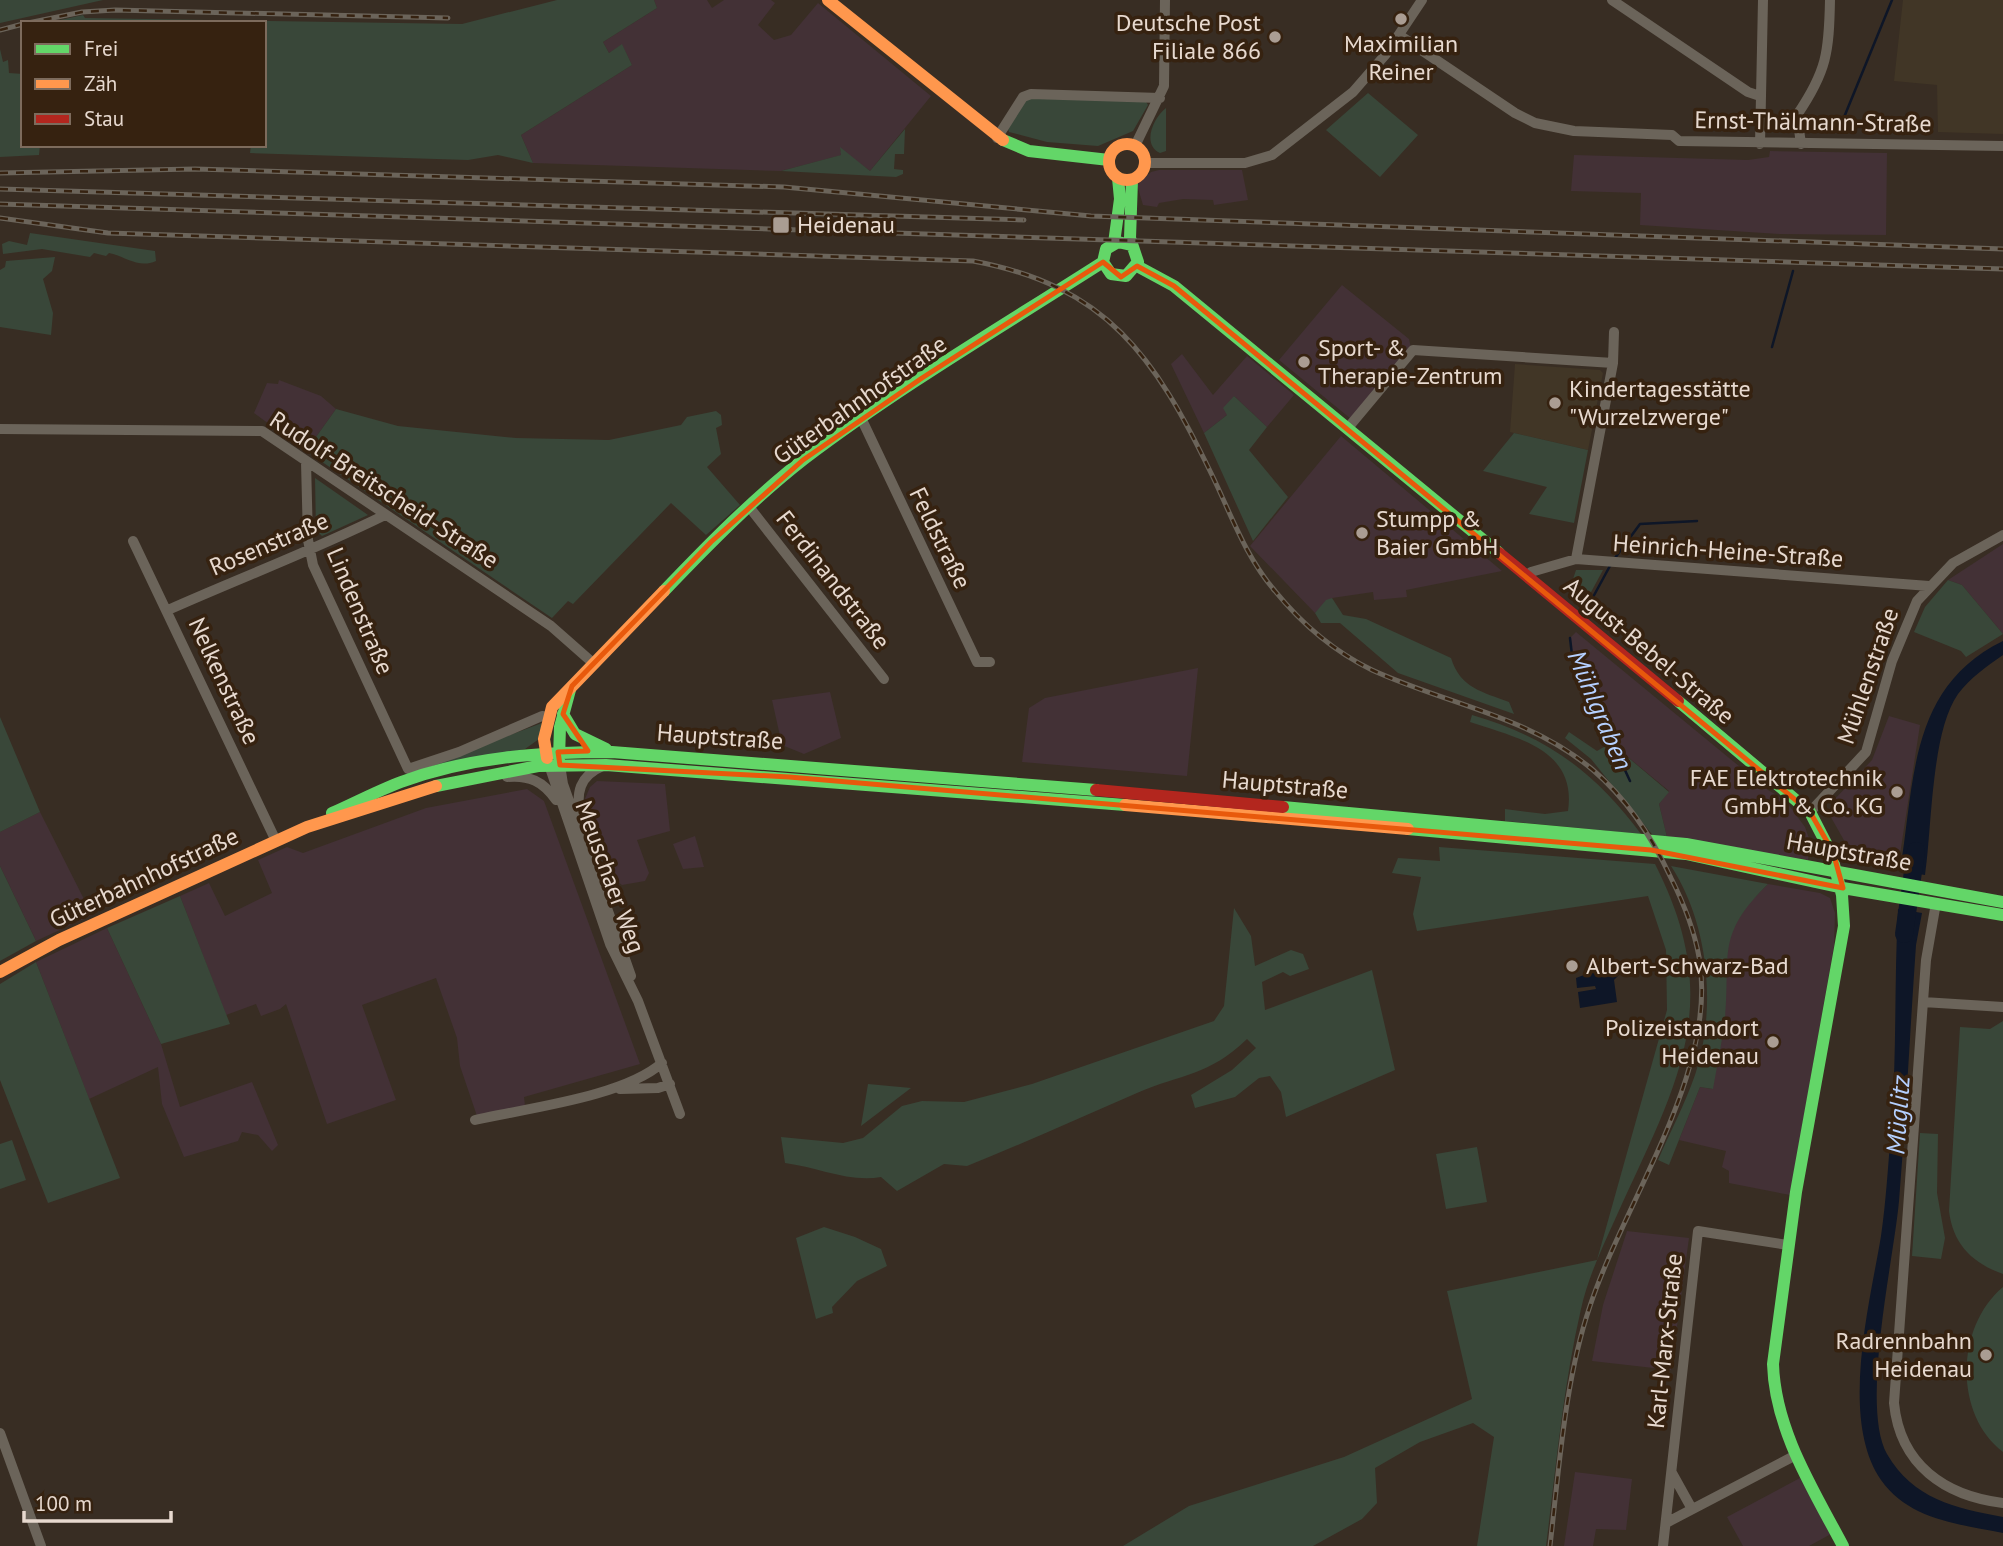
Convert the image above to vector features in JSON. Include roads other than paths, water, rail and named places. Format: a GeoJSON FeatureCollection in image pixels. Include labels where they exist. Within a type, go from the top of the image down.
{"type":"FeatureCollection","features":[{"type":"Feature","properties":{"kind":"main road"},"geometry":{"type":"LineString","coordinates":[[830,0],[997,138],[1029,151],[1109,160]]}},
{"type":"Feature","properties":{"kind":"main road"},"geometry":{"type":"LineString","coordinates":[[1118,146],[1135,146],[1143,153],[1145,163],[1141,174],[1132,180],[1118,178],[1111,171],[1109,160],[1118,146]]}},
{"type":"Feature","properties":{"kind":"main road"},"geometry":{"type":"LineString","coordinates":[[1118,178],[1119,229],[1114,243],[1106,249],[1103,262],[1111,274],[1121,277],[1131,274],[1137,266],[1138,254],[1131,245],[1132,180]]}},
{"type":"Feature","properties":{"kind":"main road"},"geometry":{"type":"LineString","coordinates":[[1114,243],[1131,245]]}},
{"type":"Feature","properties":{"kind":"main road","name":"Güterbahnhofstraße"},"geometry":{"type":"LineString","coordinates":[[548,717],[552,707],[711,542],[803,460],[1103,262]]}},
{"type":"Feature","properties":{"kind":"main road","name":"August-Bebel-Straße"},"geometry":{"type":"LineString","coordinates":[[1137,266],[1174,286],[1562,604],[1810,812],[1833,852],[1843,888],[1844,926],[1788,1245],[1774,1357],[1774,1390],[1796,1455],[1843,1546]]}},
{"type":"Feature","properties":{"kind":"main road","name":"Güterbahnhofstraße"},"geometry":{"type":"LineString","coordinates":[[553,758],[572,686]]}},
{"type":"Feature","properties":{"kind":"main road"},"geometry":{"type":"LineString","coordinates":[[563,714],[575,734],[612,751]]}},
{"type":"Feature","properties":{"kind":"main road"},"geometry":{"type":"LineString","coordinates":[[548,717],[553,758]]}},
{"type":"Feature","properties":{"kind":"main road","name":"Hauptstraße"},"geometry":{"type":"LineString","coordinates":[[553,758],[612,751],[972,778],[1686,844],[2003,902]]}},
{"type":"Feature","properties":{"kind":"main road","name":"Güterbahnhofstraße"},"geometry":{"type":"LineString","coordinates":[[307,827],[426,788],[553,758]]}},
{"type":"Feature","properties":{"kind":"main road","name":"Güterbahnhofstraße"},"geometry":{"type":"LineString","coordinates":[[0,972],[59,940],[401,782],[479,761],[553,758]]}},
{"type":"Feature","properties":{"kind":"main road","name":"Hauptstraße"},"geometry":{"type":"LineString","coordinates":[[553,758],[606,765],[789,777],[1651,850],[1686,854],[1843,888],[2003,915]]}},
{"type":"Feature","properties":{"kind":"street"},"geometry":{"type":"LineString","coordinates":[[1135,146],[1164,86],[1165,0]]}},
{"type":"Feature","properties":{"kind":"street"},"geometry":{"type":"LineString","coordinates":[[1145,163],[1245,163],[1272,155],[1347,98],[1399,35],[1422,0]]}},
{"type":"Feature","properties":{"kind":"street"},"geometry":{"type":"LineString","coordinates":[[1612,0],[1748,92],[1760,96]]}},
{"type":"Feature","properties":{"kind":"street"},"geometry":{"type":"LineString","coordinates":[[1760,144],[1763,0]]}},
{"type":"Feature","properties":{"kind":"street"},"geometry":{"type":"LineString","coordinates":[[1801,144],[1797,115],[1818,84],[1827,60],[1830,0]]}},
{"type":"Feature","properties":{"kind":"street","name":"Ernst-Thälmann-Straße"},"geometry":{"type":"LineString","coordinates":[[1399,35],[1515,113],[1535,123],[1574,131],[1671,135],[1679,141],[1760,144],[2003,146]]}},
{"type":"Feature","properties":{"kind":"street"},"geometry":{"type":"LineString","coordinates":[[997,138],[1023,97],[1031,93],[1160,98]]}},
{"type":"Feature","properties":{"kind":"street"},"geometry":{"type":"LineString","coordinates":[[1576,559],[1613,363],[1614,332]]}},
{"type":"Feature","properties":{"kind":"street"},"geometry":{"type":"LineString","coordinates":[[1347,429],[1413,350],[1613,363]]}},
{"type":"Feature","properties":{"kind":"street","name":"Feldstraße"},"geometry":{"type":"LineString","coordinates":[[862,420],[977,662],[990,662]]}},
{"type":"Feature","properties":{"kind":"street","name":"Rudolf-Breitscheid-Straße"},"geometry":{"type":"LineString","coordinates":[[0,429],[254,429],[551,626],[593,663]]}},
{"type":"Feature","properties":{"kind":"street","name":"Lindenstraße"},"geometry":{"type":"LineString","coordinates":[[306,461],[313,565],[408,769],[459,752],[542,716],[548,717]]}},
{"type":"Feature","properties":{"kind":"street","name":"Ferdinandstraße"},"geometry":{"type":"LineString","coordinates":[[750,508],[884,679]]}},
{"type":"Feature","properties":{"kind":"street","name":"Rosenstraße"},"geometry":{"type":"LineString","coordinates":[[168,610],[295,554],[310,551],[386,515]]}},
{"type":"Feature","properties":{"kind":"street","name":"Mühlenstraße"},"geometry":{"type":"LineString","coordinates":[[1810,812],[1866,752],[1902,631],[1929,586],[1953,563],[2003,536]]}},
{"type":"Feature","properties":{"kind":"street","name":"Nelkenstraße"},"geometry":{"type":"LineString","coordinates":[[132,541],[162,605],[168,610],[276,841]]}},
{"type":"Feature","properties":{"kind":"street","name":"Heinrich-Heine-Straße"},"geometry":{"type":"LineString","coordinates":[[1527,576],[1531,572],[1576,559],[1929,586]]}},
{"type":"Feature","properties":{"kind":"street","name":"Meuschaer Weg"},"geometry":{"type":"LineString","coordinates":[[553,758],[562,809],[610,944],[638,1000]]}},
{"type":"Feature","properties":{"kind":"street","name":"Meuschaer Weg"},"geometry":{"type":"LineString","coordinates":[[553,758],[584,837],[638,1000],[680,1114]]}},
{"type":"Feature","properties":{"kind":"street"},"geometry":{"type":"LineString","coordinates":[[584,837],[578,806],[579,786],[587,775],[606,765]]}},
{"type":"Feature","properties":{"kind":"street"},"geometry":{"type":"LineString","coordinates":[[468,779],[533,778],[547,787],[562,809]]}},
{"type":"Feature","properties":{"kind":"street"},"geometry":{"type":"LineString","coordinates":[[1931,903],[1894,1403],[1896,1419],[1916,1459],[1937,1480],[1951,1491],[1974,1500],[2003,1503]]}},
{"type":"Feature","properties":{"kind":"street"},"geometry":{"type":"LineString","coordinates":[[1923,1002],[2003,1007]]}},
{"type":"Feature","properties":{"kind":"street"},"geometry":{"type":"LineString","coordinates":[[475,1120],[613,1089],[638,1080],[662,1063]]}},
{"type":"Feature","properties":{"kind":"street"},"geometry":{"type":"LineString","coordinates":[[613,1089],[658,1088],[670,1084]]}},
{"type":"Feature","properties":{"kind":"street","name":"Karl-Marx-Straße"},"geometry":{"type":"LineString","coordinates":[[1663,1546],[1698,1231],[1788,1245]]}},
{"type":"Feature","properties":{"kind":"street"},"geometry":{"type":"LineString","coordinates":[[0,1433],[41,1546]]}},
{"type":"Feature","properties":{"kind":"street"},"geometry":{"type":"LineString","coordinates":[[1666,1523],[1796,1455]]}},
{"type":"Feature","properties":{"kind":"street"},"geometry":{"type":"LineString","coordinates":[[1672,1471],[1692,1509]]}},
{"type":"Feature","properties":{"kind":"water"},"geometry":{"type":"Polygon","coordinates":[[[2003,641],[2003,655],[1958,694],[1942,732],[1934,781],[1925,875],[1900,871],[1914,770],[1933,710],[1949,684],[1972,660],[2003,641]]]}},
{"type":"Feature","properties":{"kind":"water"},"geometry":{"type":"Polygon","coordinates":[[[1898,909],[1922,913],[1916,945],[1899,1201],[1878,1368],[1880,1432],[1887,1454],[1909,1482],[1952,1505],[2003,1517],[2003,1533],[1952,1523],[1906,1504],[1881,1480],[1868,1455],[1862,1426],[1861,1360],[1883,1223],[1891,1131],[1898,909]]]}},
{"type":"Feature","properties":{"kind":"water"},"geometry":{"type":"Polygon","coordinates":[[[1613,964],[1622,972],[1614,980],[1617,1002],[1580,1008],[1578,992],[1596,989],[1595,986],[1577,988],[1576,978],[1613,964]]]}},
{"type":"Feature","properties":{"kind":"waterway","name":"Mühlgraben"},"geometry":{"type":"LineString","coordinates":[[1838,132],[1892,0]]}},
{"type":"Feature","properties":{"kind":"waterway","name":"Mühlgraben"},"geometry":{"type":"LineString","coordinates":[[1772,347],[1793,271]]}},
{"type":"Feature","properties":{"kind":"waterway","name":"Mühlgraben"},"geometry":{"type":"LineString","coordinates":[[1615,558],[1640,524],[1697,521]]}},
{"type":"Feature","properties":{"kind":"waterway","name":"Mühlgraben"},"geometry":{"type":"LineString","coordinates":[[1586,610],[1611,564]]}},
{"type":"Feature","properties":{"kind":"waterway","name":"Mühlgraben"},"geometry":{"type":"LineString","coordinates":[[1570,638],[1572,655],[1630,781]]}},
{"type":"Feature","properties":{"kind":"waterway","name":"Müglitz"},"geometry":{"type":"LineString","coordinates":[[1904,934],[1916,851]]}},
{"type":"Feature","properties":{"kind":"railway"},"geometry":{"type":"LineString","coordinates":[[38,21],[82,12],[115,10],[448,18]]}},
{"type":"Feature","properties":{"kind":"railway"},"geometry":{"type":"LineString","coordinates":[[0,30],[21,25]]}},
{"type":"Feature","properties":{"kind":"railway"},"geometry":{"type":"LineString","coordinates":[[0,173],[195,169],[784,187],[1091,216],[2003,249]]}},
{"type":"Feature","properties":{"kind":"railway"},"geometry":{"type":"LineString","coordinates":[[0,189],[1024,220]]}},
{"type":"Feature","properties":{"kind":"railway"},"geometry":{"type":"LineString","coordinates":[[0,204],[2003,269]]}},
{"type":"Feature","properties":{"kind":"railway"},"geometry":{"type":"LineString","coordinates":[[0,218],[108,233],[973,261],[1019,273],[1059,288],[1092,308],[1121,333],[1169,394],[1255,564],[1296,614],[1319,636],[1358,663],[1400,682],[1486,712],[1542,736],[1593,770],[1628,807],[1647,834],[1664,863],[1688,917],[1699,957],[1701,1000],[1695,1044],[1683,1089],[1606,1265],[1581,1334],[1564,1424],[1550,1546]]}},
{"type":"Feature","properties":{"kind":"place","name":"Maximilian Reiner"},"geometry":{"type":"Point","coordinates":[1401,19]}},
{"type":"Feature","properties":{"kind":"place","name":"Deutsche Post Filiale 866"},"geometry":{"type":"Point","coordinates":[1275,37]}},
{"type":"Feature","properties":{"kind":"place","name":"Heidenau"},"geometry":{"type":"Point","coordinates":[781,225]}},
{"type":"Feature","properties":{"kind":"place","name":"Sport- & Therapie-Zentrum"},"geometry":{"type":"Point","coordinates":[1304,362]}},
{"type":"Feature","properties":{"kind":"place","name":"Kindertagesstätte \"Wurzelzwerge\""},"geometry":{"type":"Point","coordinates":[1555,403]}},
{"type":"Feature","properties":{"kind":"place","name":"Stumpp & Baier GmbH"},"geometry":{"type":"Point","coordinates":[1362,533]}},
{"type":"Feature","properties":{"kind":"place","name":"FAE Elektrotechnik GmbH & Co. KG"},"geometry":{"type":"Point","coordinates":[1897,792]}},
{"type":"Feature","properties":{"kind":"place","name":"Albert-Schwarz-Bad"},"geometry":{"type":"Point","coordinates":[1572,966]}},
{"type":"Feature","properties":{"kind":"place","name":"Polizeistandort Heidenau"},"geometry":{"type":"Point","coordinates":[1773,1042]}},
{"type":"Feature","properties":{"kind":"place","name":"Radrennbahn Heidenau"},"geometry":{"type":"Point","coordinates":[1986,1355]}}]}
